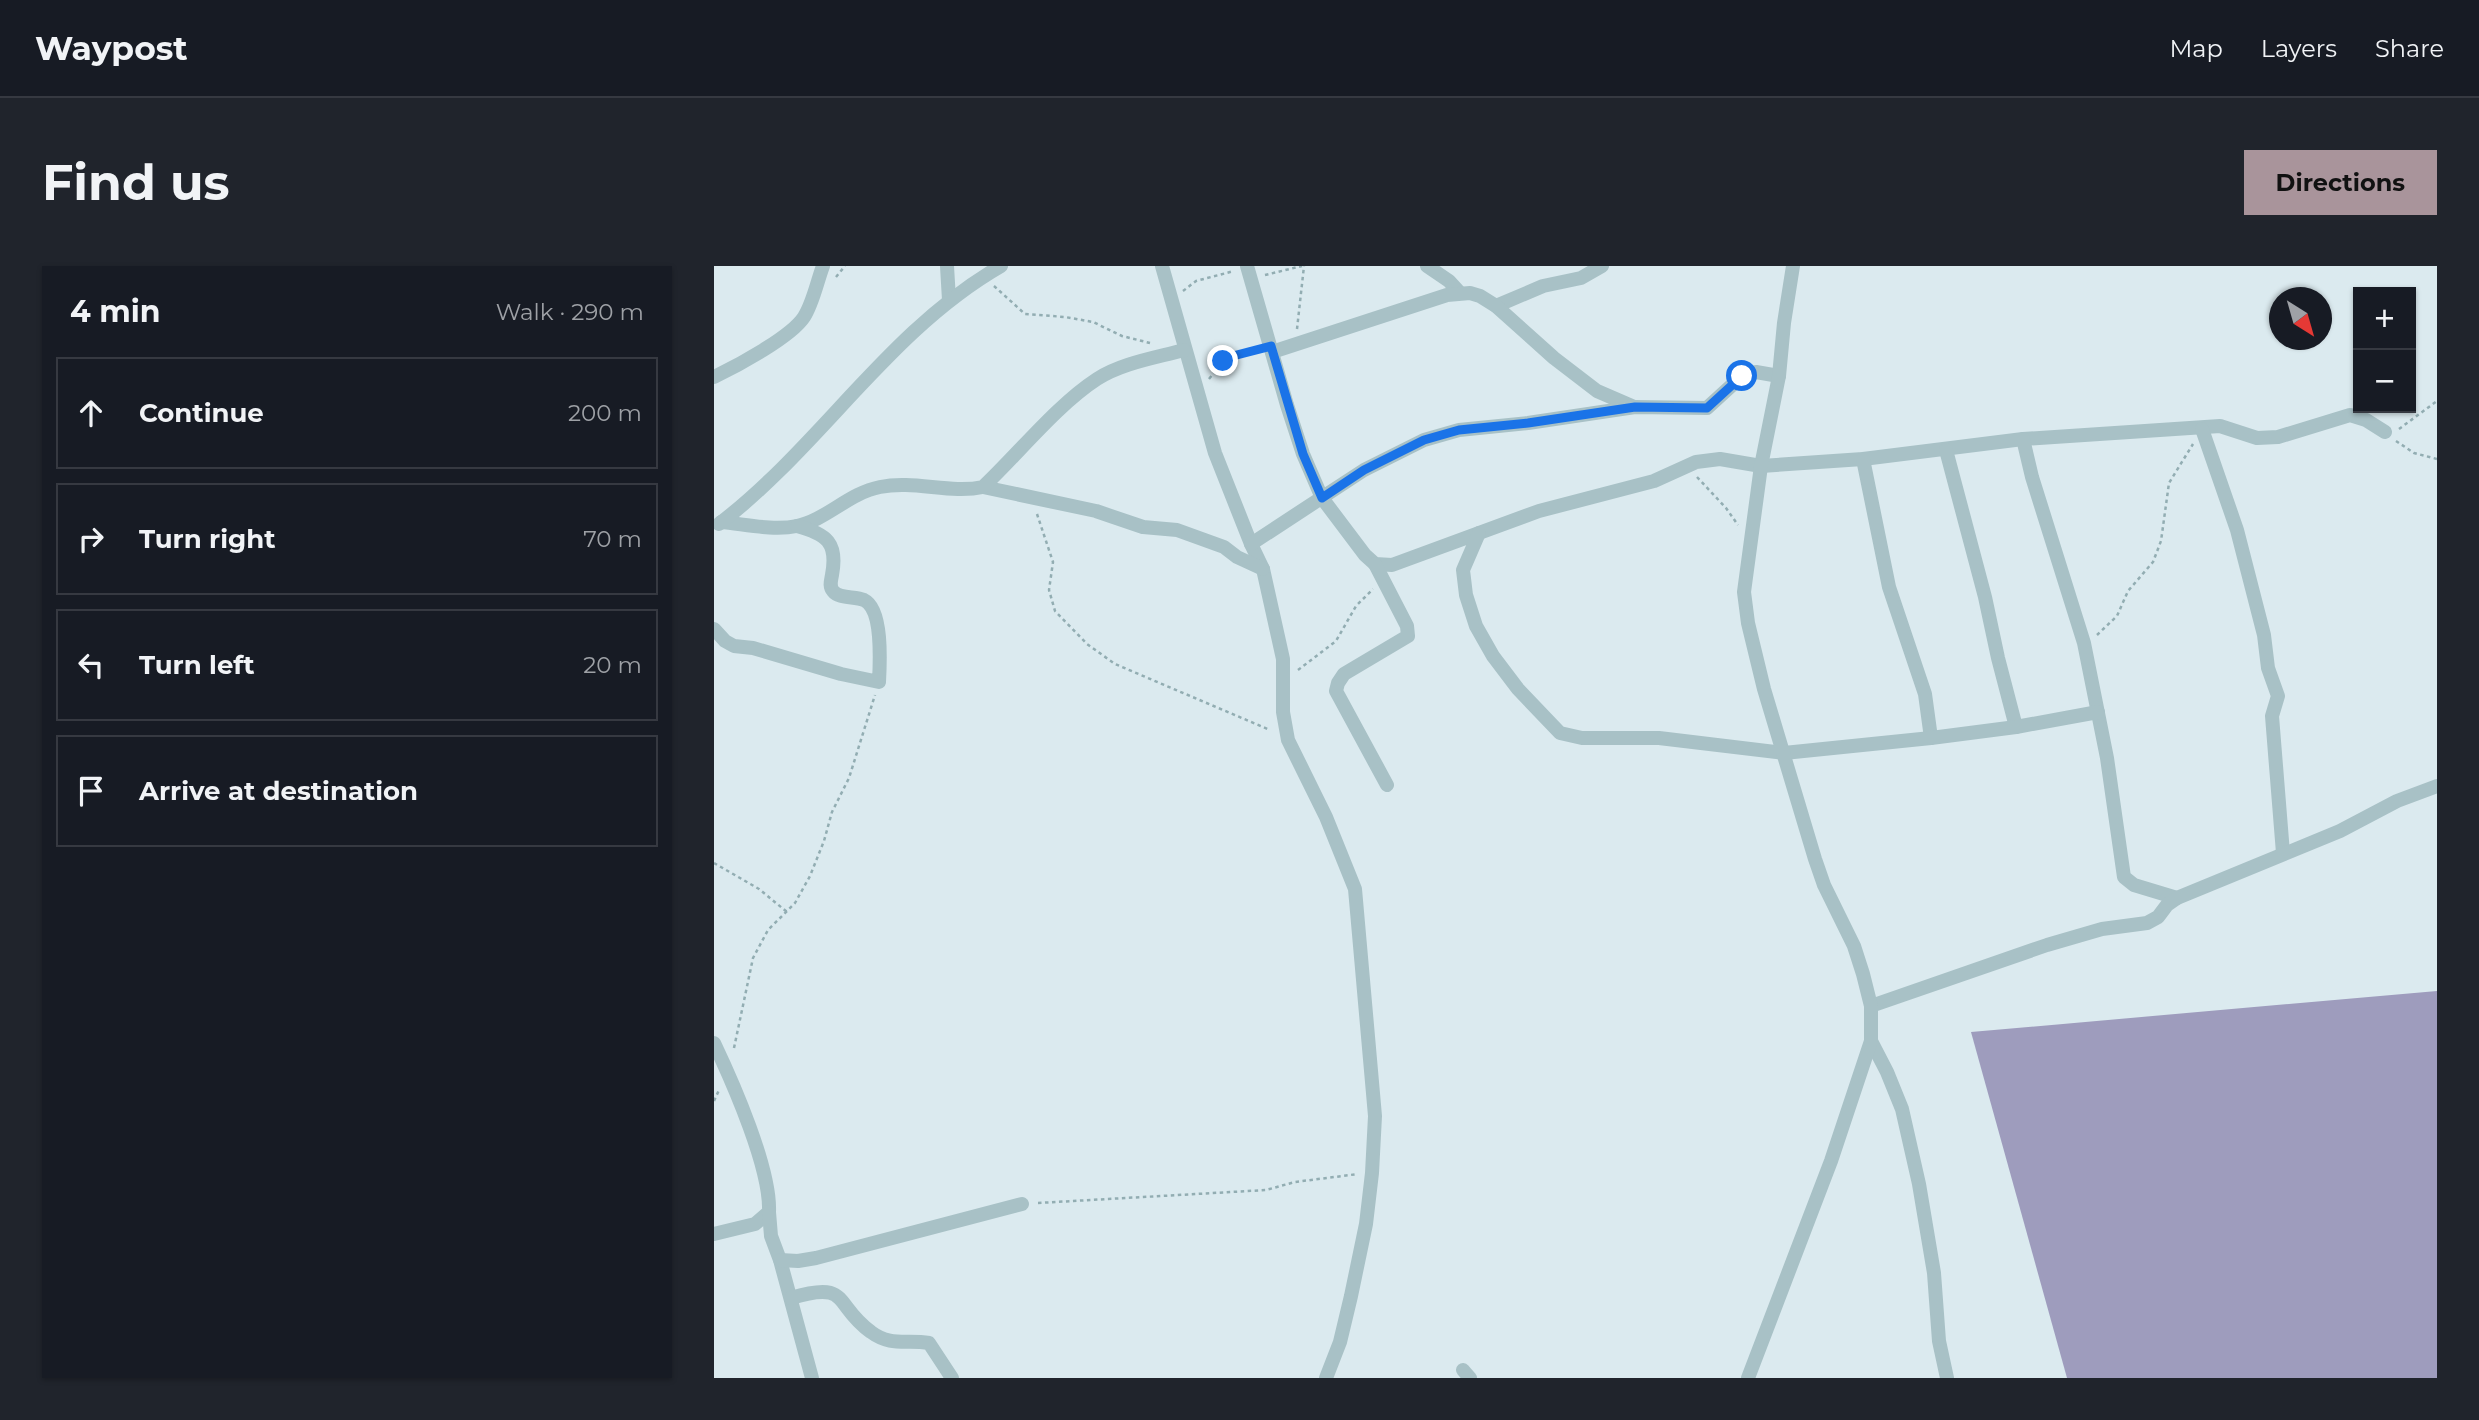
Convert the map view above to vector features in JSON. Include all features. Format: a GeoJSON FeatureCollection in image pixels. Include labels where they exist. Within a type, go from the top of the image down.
{"type":"FeatureCollection","features":[{"type":"Feature","properties":{"kind":"street"},"geometry":{"type":"LineString","coordinates":[[714,377],[795,327],[805,316],[823,266]]}},
{"type":"Feature","properties":{"kind":"street"},"geometry":{"type":"LineString","coordinates":[[947,266],[949,300]]}},
{"type":"Feature","properties":{"kind":"street"},"geometry":{"type":"LineString","coordinates":[[1161,266],[1173,300],[1182,351],[1214,453],[1263,569],[1280,636],[1283,712],[1288,740],[1326,817],[1355,889],[1375,1116],[1372,1173],[1366,1224],[1351,1296],[1340,1342],[1326,1378]]}},
{"type":"Feature","properties":{"kind":"street"},"geometry":{"type":"LineString","coordinates":[[1427,266],[1449,281],[1460,293]]}},
{"type":"Feature","properties":{"kind":"street"},"geometry":{"type":"LineString","coordinates":[[1496,306],[1543,286],[1581,278],[1602,266]]}},
{"type":"Feature","properties":{"kind":"street"},"geometry":{"type":"LineString","coordinates":[[1748,1378],[1831,1161],[1871,1041],[1871,1006],[1854,946],[1824,885],[1764,689],[1748,623],[1744,592],[1760,466],[1779,376],[1793,266]]}},
{"type":"Feature","properties":{"kind":"street"},"geometry":{"type":"LineString","coordinates":[[717,525],[755,495],[897,346],[949,300],[993,269]]}},
{"type":"Feature","properties":{"kind":"street"},"geometry":{"type":"LineString","coordinates":[[1249,270],[1303,454],[1322,498],[1365,555],[1376,564],[1407,626],[1408,636],[1344,674],[1336,691],[1387,785]]}},
{"type":"Feature","properties":{"kind":"street"},"geometry":{"type":"LineString","coordinates":[[1272,349],[1294,346],[1447,295],[1460,293],[1480,296],[1496,306],[1554,358],[1597,391],[1635,407]]}},
{"type":"Feature","properties":{"kind":"street"},"geometry":{"type":"LineString","coordinates":[[983,487],[1069,402],[1098,379],[1124,366],[1182,351]]}},
{"type":"Feature","properties":{"kind":"street"},"geometry":{"type":"LineString","coordinates":[[1251,544],[1364,470],[1424,440],[1459,430],[1635,407],[1707,408],[1749,372],[1779,376]]}},
{"type":"Feature","properties":{"kind":"street"},"geometry":{"type":"LineString","coordinates":[[1376,564],[1392,565],[1539,511],[1654,481],[1696,463],[1720,459],[1760,466],[1863,459],[2023,439],[2220,426],[2257,438],[2278,437],[2350,415],[2385,432]]}},
{"type":"Feature","properties":{"kind":"street"},"geometry":{"type":"LineString","coordinates":[[2202,429],[2236,530],[2264,635],[2268,668],[2278,696],[2272,716],[2283,853]]}},
{"type":"Feature","properties":{"kind":"street"},"geometry":{"type":"LineString","coordinates":[[2023,439],[2032,477],[2084,643],[2107,758],[2124,877],[2134,885],[2177,898]]}},
{"type":"Feature","properties":{"kind":"street"},"geometry":{"type":"LineString","coordinates":[[1946,450],[2016,727]]}},
{"type":"Feature","properties":{"kind":"street"},"geometry":{"type":"LineString","coordinates":[[1863,459],[1889,587],[1925,694],[1931,738]]}},
{"type":"Feature","properties":{"kind":"street"},"geometry":{"type":"LineString","coordinates":[[797,526],[860,492],[882,486],[938,486],[971,490],[983,487],[1096,511],[1143,527],[1177,530],[1224,547],[1237,557],[1263,569]]}},
{"type":"Feature","properties":{"kind":"street"},"geometry":{"type":"LineString","coordinates":[[714,628],[725,641],[734,646],[753,648],[841,674],[879,682],[880,657],[874,608],[866,600],[837,595],[833,591],[830,584],[834,556],[830,544],[817,531],[797,526],[717,525]]}},
{"type":"Feature","properties":{"kind":"street"},"geometry":{"type":"LineString","coordinates":[[1479,533],[1463,570],[1466,595],[1476,626],[1493,656],[1518,689],[1560,733],[1582,738],[1659,738],[1784,753],[2016,727],[2098,712]]}},
{"type":"Feature","properties":{"kind":"street"},"geometry":{"type":"LineString","coordinates":[[1871,1006],[2047,945],[2102,929],[2147,923],[2158,917],[2167,905],[2177,898],[2340,831],[2397,801],[2437,786]]}},
{"type":"Feature","properties":{"kind":"street"},"geometry":{"type":"LineString","coordinates":[[1871,1041],[1902,1109],[1919,1184],[1937,1294],[1939,1340],[1947,1378]]}},
{"type":"Feature","properties":{"kind":"street"},"geometry":{"type":"LineString","coordinates":[[714,1043],[752,1137],[767,1184],[771,1237],[780,1260],[812,1378]]}},
{"type":"Feature","properties":{"kind":"street"},"geometry":{"type":"LineString","coordinates":[[780,1260],[816,1258],[1022,1204]]}},
{"type":"Feature","properties":{"kind":"street"},"geometry":{"type":"LineString","coordinates":[[714,1234],[755,1224],[769,1212]]}},
{"type":"Feature","properties":{"kind":"street"},"geometry":{"type":"LineString","coordinates":[[791,1298],[813,1292],[837,1294],[856,1318],[877,1336],[898,1343],[929,1343],[952,1378]]}},
{"type":"Feature","properties":{"kind":"path"},"geometry":{"type":"LineString","coordinates":[[1173,300],[1196,281],[1249,270],[1303,266],[1294,346]]}},
{"type":"Feature","properties":{"kind":"path"},"geometry":{"type":"LineString","coordinates":[[993,269],[1025,314],[1093,322],[1122,336],[1182,351]]}},
{"type":"Feature","properties":{"kind":"path"},"geometry":{"type":"LineString","coordinates":[[1197,394],[1229,357],[1272,349]]}},
{"type":"Feature","properties":{"kind":"path"},"geometry":{"type":"LineString","coordinates":[[2385,432],[2399,429],[2437,401]]}},
{"type":"Feature","properties":{"kind":"path"},"geometry":{"type":"LineString","coordinates":[[2084,643],[2101,633],[2117,616],[2128,591],[2153,562],[2161,541],[2169,483],[2202,429]]}},
{"type":"Feature","properties":{"kind":"path"},"geometry":{"type":"LineString","coordinates":[[2385,432],[2414,453],[2437,459]]}},
{"type":"Feature","properties":{"kind":"path"},"geometry":{"type":"LineString","coordinates":[[1687,467],[1726,508],[1749,541]]}},
{"type":"Feature","properties":{"kind":"path"},"geometry":{"type":"LineString","coordinates":[[1030,498],[1045,533],[1053,562],[1049,590],[1055,611],[1087,644],[1115,664],[1210,706],[1259,724],[1288,740]]}},
{"type":"Feature","properties":{"kind":"path"},"geometry":{"type":"LineString","coordinates":[[1284,687],[1299,670],[1336,640],[1356,606],[1372,589],[1385,582]]}},
{"type":"Feature","properties":{"kind":"path"},"geometry":{"type":"LineString","coordinates":[[734,1048],[753,958],[768,930],[796,903],[824,841],[832,812],[849,778],[879,682]]}},
{"type":"Feature","properties":{"kind":"path"},"geometry":{"type":"LineString","coordinates":[[714,863],[760,889],[787,912]]}},
{"type":"Feature","properties":{"kind":"path"},"geometry":{"type":"LineString","coordinates":[[1022,1204],[1266,1190],[1294,1182],[1372,1173]]}},
{"type":"Feature","properties":{"kind":"shaded area"},"geometry":{"type":"Polygon","coordinates":[[[2437,991],[2437,1378],[2067,1378],[1971,1032],[2437,991]]]}},
{"type":"Feature","properties":{"kind":"route"},"geometry":{"type":"LineString","coordinates":[[1223,361],[1271,346],[1303,454],[1322,498],[1364,470],[1424,440],[1459,430],[1635,407],[1707,408],[1742,376]]}}]}
